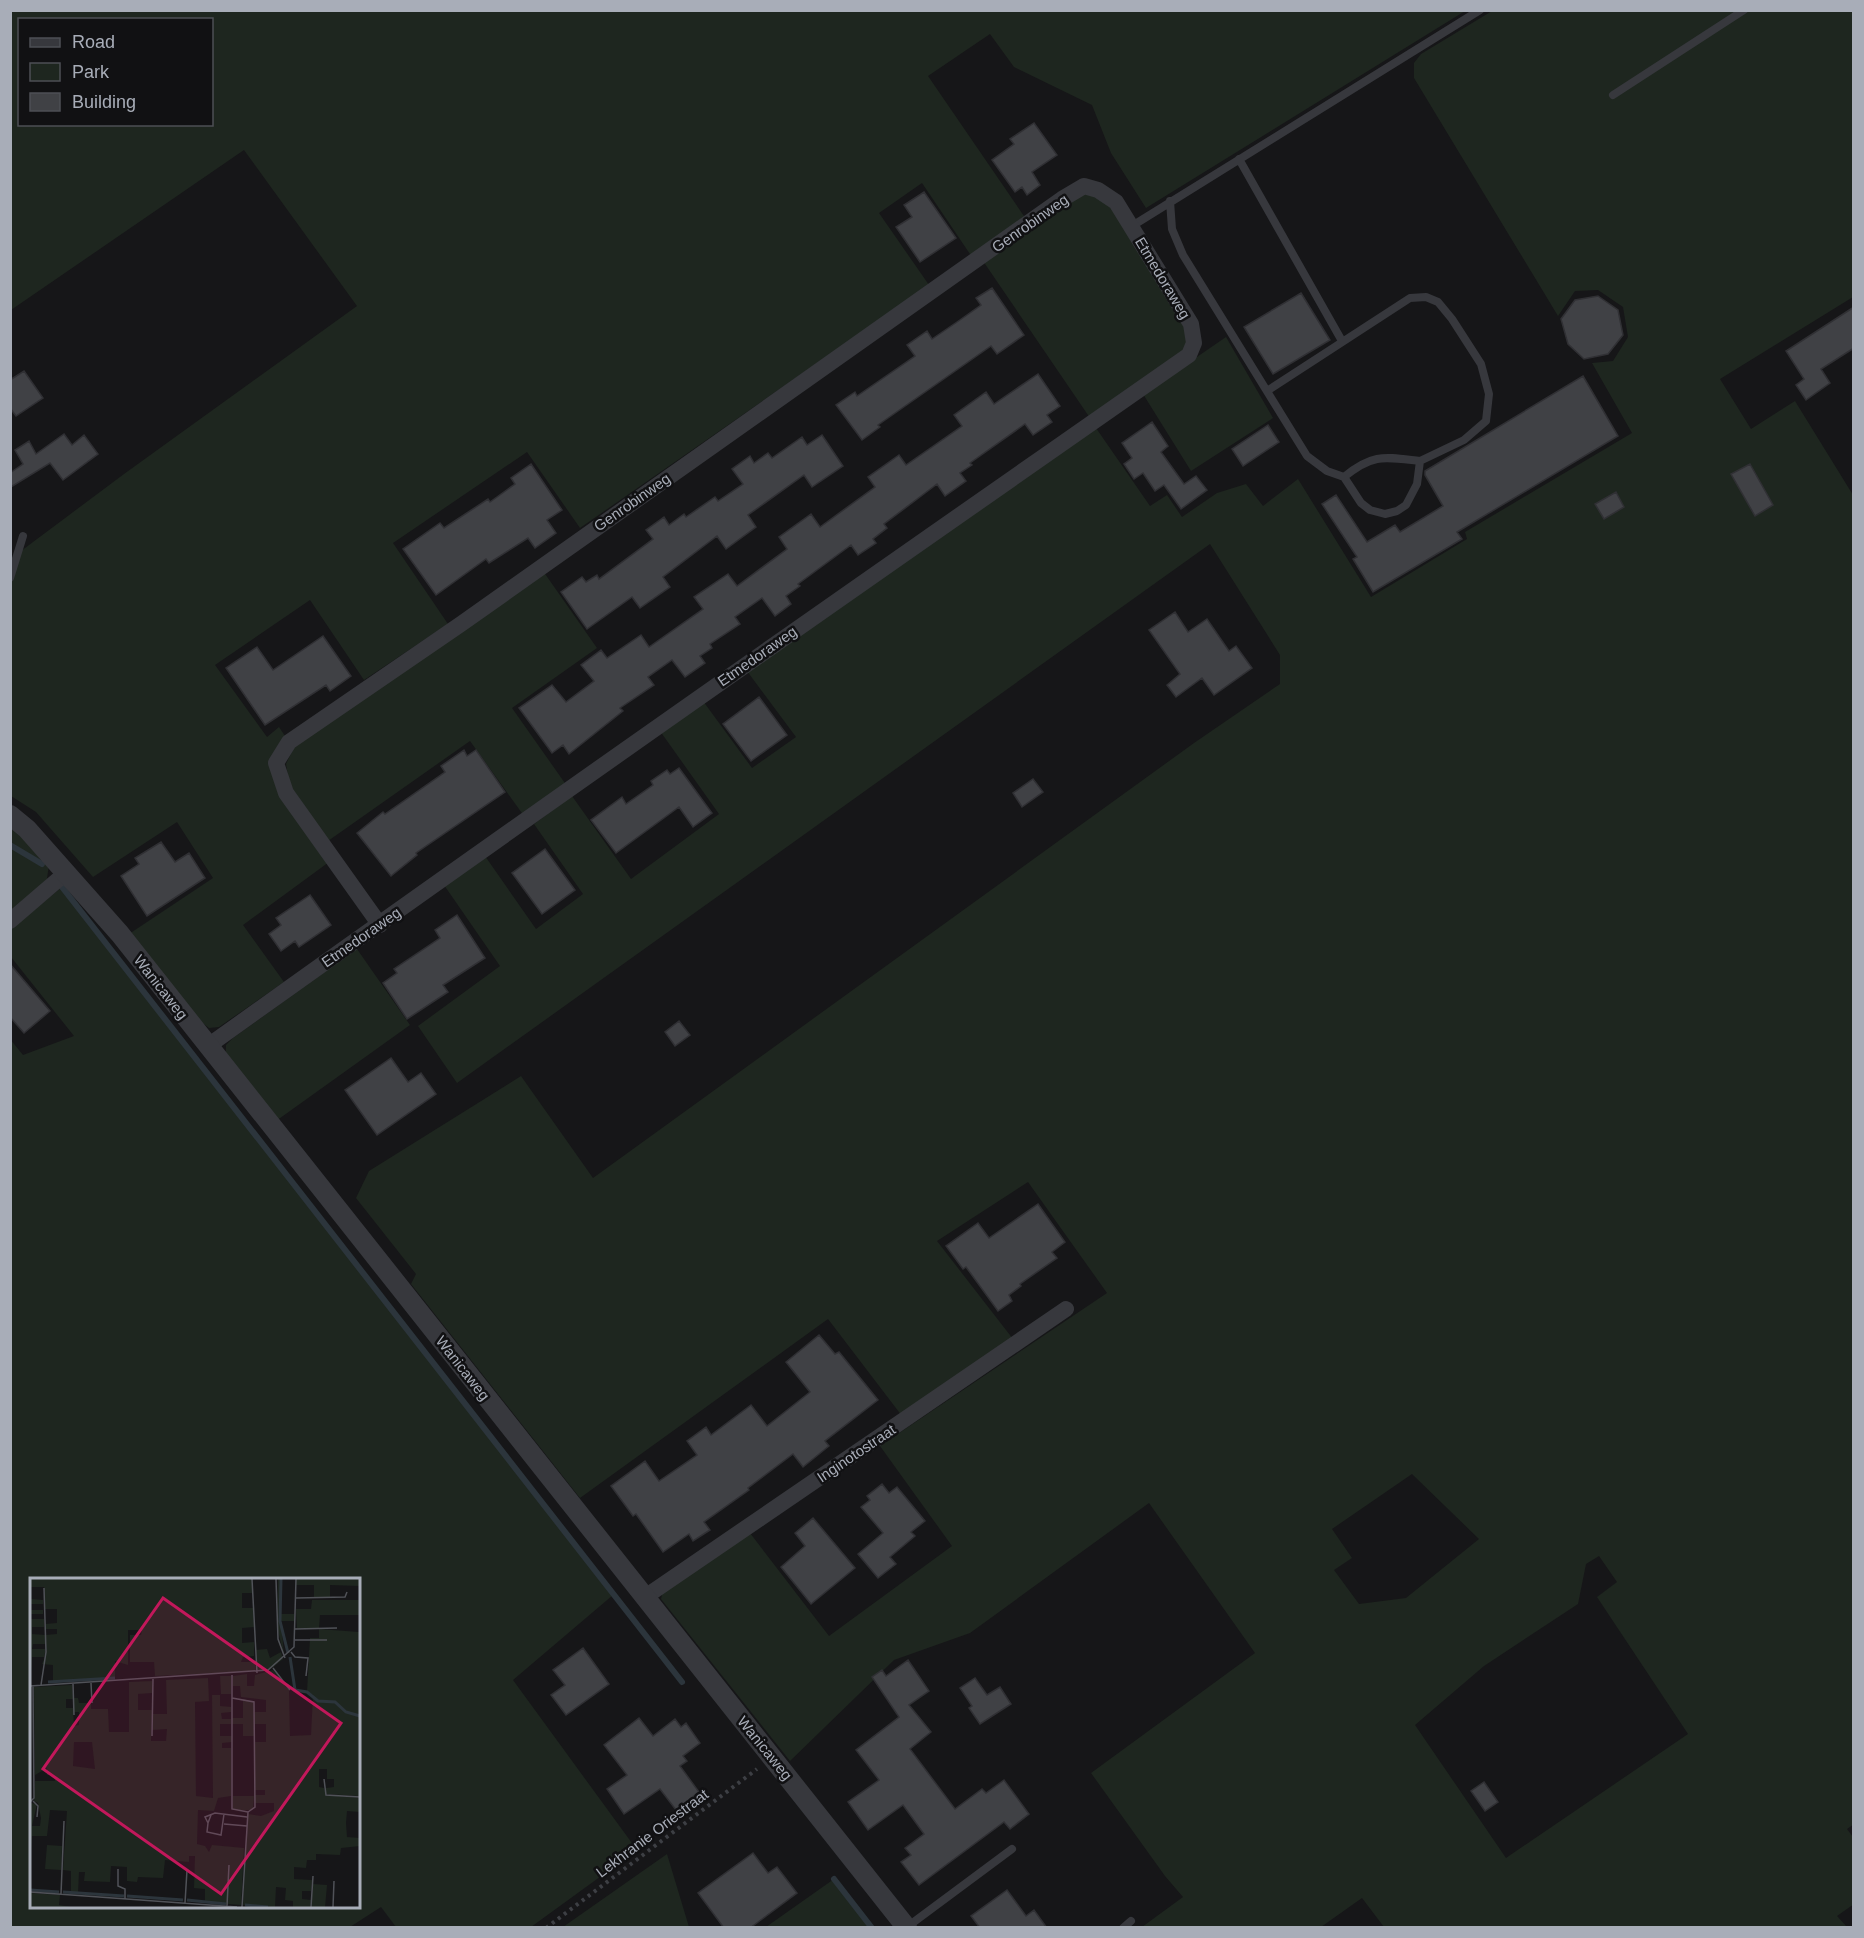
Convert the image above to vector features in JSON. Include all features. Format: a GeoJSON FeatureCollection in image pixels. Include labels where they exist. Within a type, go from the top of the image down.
{"type":"FeatureCollection","features":[{"type":"Feature","properties":{"kind":"street","name":"Genrobinweg"},"geometry":{"type":"LineString","coordinates":[[380,925],[286,793],[276,763],[290,742],[461,624],[1062,199],[1084,186],[1098,190],[1116,202],[1132,226]]}},
{"type":"Feature","properties":{"kind":"street","name":"Etmedoraweg"},"geometry":{"type":"LineString","coordinates":[[208,1046],[758,655],[1189,356],[1194,343],[1191,324],[1132,226]]}},
{"type":"Feature","properties":{"kind":"street","name":"Wanicaweg"},"geometry":{"type":"LineString","coordinates":[[10,815],[27,829],[67,872],[120,934],[907,1927]]}},
{"type":"Feature","properties":{"kind":"street"},"geometry":{"type":"LineString","coordinates":[[10,921],[67,872]]}},
{"type":"Feature","properties":{"kind":"street","name":"Inginotostraat"},"geometry":{"type":"LineString","coordinates":[[645,1597],[1066,1309]]}},
{"type":"Feature","properties":{"kind":"lane"},"geometry":{"type":"LineString","coordinates":[[1132,226],[1480,10]]}},
{"type":"Feature","properties":{"kind":"lane"},"geometry":{"type":"LineString","coordinates":[[1613,95],[1744,10]]}},
{"type":"Feature","properties":{"kind":"lane"},"geometry":{"type":"LineString","coordinates":[[1239,159],[1342,341]]}},
{"type":"Feature","properties":{"kind":"lane"},"geometry":{"type":"LineString","coordinates":[[1170,201],[1172,228],[1183,255],[1307,456],[1326,471],[1344,477],[1361,503],[1370,510],[1385,514],[1398,511],[1406,505],[1417,484],[1420,461]]}},
{"type":"Feature","properties":{"kind":"lane"},"geometry":{"type":"LineString","coordinates":[[1267,391],[1410,298],[1426,297],[1438,302],[1452,319],[1481,364],[1489,394],[1486,421],[1464,440],[1420,461],[1374,458],[1358,465],[1344,477]]}},
{"type":"Feature","properties":{"kind":"lane"},"geometry":{"type":"LineString","coordinates":[[10,578],[23,536]]}},
{"type":"Feature","properties":{"kind":"lane"},"geometry":{"type":"LineString","coordinates":[[907,1927],[1012,1849]]}},
{"type":"Feature","properties":{"kind":"lane"},"geometry":{"type":"LineString","coordinates":[[1123,1928],[1131,1921]]}},
{"type":"Feature","properties":{"kind":"path","name":"Lekhranie Oriestraat"},"geometry":{"type":"LineString","coordinates":[[546,1928],[772,1758]]}},
{"type":"Feature","properties":{"kind":"green space"},"geometry":{"type":"Polygon","coordinates":[[[10,11],[1465,11],[1146,208],[1111,153],[1092,105],[1014,67],[990,34],[928,76],[1026,219],[972,257],[922,183],[879,213],[929,285],[580,528],[527,452],[393,543],[448,624],[364,680],[310,600],[215,665],[267,737],[279,727],[287,739],[272,760],[329,862],[243,925],[284,982],[219,1027],[209,1028],[199,1020],[129,934],[213,878],[177,822],[93,877],[36,812],[11,796],[11,583],[17,554],[357,306],[244,150],[11,310],[10,11]]]}},
{"type":"Feature","properties":{"kind":"green space"},"geometry":{"type":"Polygon","coordinates":[[[1492,11],[1853,11],[1853,297],[1720,379],[1751,429],[1795,401],[1853,495],[1854,1824],[1847,1829],[1853,1837],[1854,1904],[1837,1916],[1847,1927],[1384,1927],[1362,1898],[1321,1927],[1142,1927],[1183,1897],[1165,1876],[1091,1773],[1255,1653],[1149,1503],[970,1633],[894,1660],[790,1761],[661,1599],[663,1591],[750,1533],[829,1636],[952,1546],[880,1446],[1107,1293],[1028,1182],[937,1241],[1013,1339],[902,1416],[828,1319],[580,1498],[411,1284],[416,1274],[356,1198],[369,1171],[521,1076],[593,1178],[1194,743],[1280,684],[1280,655],[1210,544],[457,1083],[418,1026],[500,966],[444,885],[485,856],[536,929],[583,894],[534,824],[572,796],[631,879],[719,814],[660,731],[703,701],[752,768],[796,737],[747,671],[1096,428],[1150,506],[1167,495],[1182,517],[1217,493],[1246,484],[1263,506],[1298,479],[1371,597],[1467,539],[1465,532],[1632,433],[1592,363],[1613,361],[1628,337],[1623,307],[1598,290],[1575,291],[1558,316],[1414,78],[1414,63],[1421,54],[1492,11]],[[1412,1474],[1332,1529],[1352,1558],[1334,1570],[1359,1604],[1406,1598],[1479,1539],[1412,1474]],[[1599,1556],[1586,1564],[1578,1604],[1484,1666],[1415,1725],[1506,1858],[1688,1734],[1597,1597],[1617,1582],[1599,1556]]]}},
{"type":"Feature","properties":{"kind":"green space"},"geometry":{"type":"Polygon","coordinates":[[[1088,193],[1111,205],[1187,332],[1189,343],[1183,353],[1090,418],[983,261],[1068,200],[1088,193]]]}},
{"type":"Feature","properties":{"kind":"green space"},"geometry":{"type":"Polygon","coordinates":[[[1226,337],[1273,418],[1191,471],[1143,394],[1226,337]]]}},
{"type":"Feature","properties":{"kind":"green space"},"geometry":{"type":"Polygon","coordinates":[[[543,571],[597,648],[512,708],[567,786],[524,816],[470,741],[328,841],[290,788],[286,764],[296,743],[543,571]]]}},
{"type":"Feature","properties":{"kind":"green space"},"geometry":{"type":"Polygon","coordinates":[[[10,824],[49,864],[47,879],[10,915],[10,824]]]}},
{"type":"Feature","properties":{"kind":"green space"},"geometry":{"type":"Polygon","coordinates":[[[62,887],[613,1595],[513,1680],[637,1850],[531,1927],[396,1927],[381,1907],[350,1927],[11,1927],[10,1039],[23,1055],[74,1036],[11,957],[11,929],[62,887]]]}},
{"type":"Feature","properties":{"kind":"green space"},"geometry":{"type":"Polygon","coordinates":[[[357,949],[410,1025],[276,1121],[226,1057],[226,1045],[357,949]]]}},
{"type":"Feature","properties":{"kind":"green space"},"geometry":{"type":"Polygon","coordinates":[[[667,1854],[689,1927],[563,1927],[667,1854]]]}},
{"type":"Feature","properties":{"kind":"green space"},"geometry":{"type":"Polygon","coordinates":[[[834,1879],[872,1927],[766,1927],[834,1879]]]}},
{"type":"Feature","properties":{"kind":"building"},"geometry":{"type":"Polygon","coordinates":[[[1034,123],[1057,155],[1032,172],[1040,185],[1027,195],[1022,187],[1015,192],[992,160],[1014,144],[1010,139],[1034,123]]]}},
{"type":"Feature","properties":{"kind":"building"},"geometry":{"type":"Polygon","coordinates":[[[924,192],[956,238],[920,262],[896,227],[912,217],[904,205],[924,192]]]}},
{"type":"Feature","properties":{"kind":"building"},"geometry":{"type":"Polygon","coordinates":[[[992,288],[1024,335],[997,354],[991,346],[878,425],[880,427],[862,440],[836,405],[855,392],[857,396],[915,356],[907,345],[927,331],[932,339],[981,305],[976,298],[992,288]]]}},
{"type":"Feature","properties":{"kind":"building"},"geometry":{"type":"Polygon","coordinates":[[[1301,293],[1330,340],[1273,374],[1244,327],[1301,293]]]}},
{"type":"Feature","properties":{"kind":"building"},"geometry":{"type":"Polygon","coordinates":[[[1598,296],[1618,310],[1623,335],[1608,354],[1584,359],[1568,344],[1561,319],[1575,300],[1598,296]]]}},
{"type":"Feature","properties":{"kind":"building"},"geometry":{"type":"Polygon","coordinates":[[[1854,307],[1854,348],[1821,369],[1830,383],[1806,400],[1796,385],[1804,379],[1786,351],[1854,307]]]}},
{"type":"Feature","properties":{"kind":"building"},"geometry":{"type":"Polygon","coordinates":[[[24,371],[43,398],[16,416],[10,408],[10,380],[24,371]]]}},
{"type":"Feature","properties":{"kind":"building"},"geometry":{"type":"Polygon","coordinates":[[[1038,374],[1060,406],[1047,415],[1052,422],[1033,435],[1025,424],[970,463],[972,465],[960,473],[966,481],[945,496],[937,484],[884,524],[887,528],[873,539],[876,543],[858,555],[851,545],[798,584],[800,586],[786,596],[791,604],[775,616],[762,598],[735,617],[740,624],[710,644],[712,648],[700,656],[705,663],[685,677],[672,660],[648,677],[654,685],[620,708],[623,711],[569,754],[563,745],[552,753],[519,708],[552,685],[566,702],[594,681],[581,665],[601,650],[607,658],[641,635],[649,647],[703,609],[694,597],[728,574],[737,586],[787,549],[779,537],[811,514],[820,527],[875,487],[868,477],[899,455],[906,465],[962,426],[954,415],[986,392],[994,404],[1038,374]]]}},
{"type":"Feature","properties":{"kind":"building"},"geometry":{"type":"Polygon","coordinates":[[[1583,376],[1618,436],[1457,532],[1462,539],[1373,592],[1353,559],[1357,557],[1322,504],[1336,495],[1367,542],[1395,525],[1400,532],[1443,506],[1425,475],[1425,471],[1583,376]]]}},
{"type":"Feature","properties":{"kind":"building"},"geometry":{"type":"Polygon","coordinates":[[[1152,422],[1168,446],[1161,452],[1184,484],[1196,476],[1207,490],[1181,509],[1164,485],[1155,491],[1143,473],[1134,479],[1124,464],[1132,458],[1122,443],[1152,422]]]}},
{"type":"Feature","properties":{"kind":"building"},"geometry":{"type":"Polygon","coordinates":[[[1268,425],[1279,442],[1243,466],[1232,449],[1268,425]]]}},
{"type":"Feature","properties":{"kind":"building"},"geometry":{"type":"Polygon","coordinates":[[[64,434],[72,445],[84,435],[98,454],[63,480],[50,463],[11,487],[10,473],[23,464],[15,450],[29,441],[36,454],[64,434]]]}},
{"type":"Feature","properties":{"kind":"building"},"geometry":{"type":"Polygon","coordinates":[[[822,435],[843,466],[812,487],[804,475],[748,515],[756,527],[726,549],[717,536],[663,577],[670,587],[640,608],[632,597],[587,629],[561,592],[582,577],[586,582],[597,575],[599,579],[653,539],[646,530],[664,517],[669,525],[684,514],[686,517],[715,497],[718,501],[743,484],[732,469],[750,456],[754,463],[768,453],[772,458],[802,437],[807,445],[822,435]]]}},
{"type":"Feature","properties":{"kind":"building"},"geometry":{"type":"Polygon","coordinates":[[[531,464],[562,510],[547,520],[556,533],[535,548],[528,538],[489,563],[486,559],[436,595],[403,549],[440,523],[444,528],[488,499],[490,502],[515,484],[511,478],[531,464]]]}},
{"type":"Feature","properties":{"kind":"building"},"geometry":{"type":"Polygon","coordinates":[[[1750,464],[1773,505],[1755,516],[1731,474],[1750,464]]]}},
{"type":"Feature","properties":{"kind":"building"},"geometry":{"type":"Polygon","coordinates":[[[1616,492],[1624,507],[1604,519],[1595,504],[1616,492]]]}},
{"type":"Feature","properties":{"kind":"building"},"geometry":{"type":"Polygon","coordinates":[[[1175,612],[1188,632],[1207,619],[1229,651],[1236,646],[1252,668],[1214,695],[1202,678],[1176,697],[1167,685],[1180,674],[1149,630],[1175,612]]]}},
{"type":"Feature","properties":{"kind":"building"},"geometry":{"type":"Polygon","coordinates":[[[323,636],[351,676],[330,691],[326,685],[265,725],[226,668],[257,647],[273,670],[323,636]]]}},
{"type":"Feature","properties":{"kind":"building"},"geometry":{"type":"Polygon","coordinates":[[[759,697],[787,735],[751,761],[723,724],[759,697]]]}},
{"type":"Feature","properties":{"kind":"building"},"geometry":{"type":"Polygon","coordinates":[[[464,750],[467,756],[476,750],[505,792],[416,853],[417,855],[391,876],[357,833],[383,812],[385,814],[445,772],[441,766],[464,750]]]}},
{"type":"Feature","properties":{"kind":"building"},"geometry":{"type":"Polygon","coordinates":[[[679,768],[712,813],[693,827],[679,807],[616,853],[591,820],[622,797],[626,804],[653,785],[651,781],[667,770],[670,774],[679,768]]]}},
{"type":"Feature","properties":{"kind":"building"},"geometry":{"type":"Polygon","coordinates":[[[1033,779],[1043,792],[1022,807],[1013,793],[1033,779]]]}},
{"type":"Feature","properties":{"kind":"building"},"geometry":{"type":"Polygon","coordinates":[[[161,842],[175,862],[189,853],[205,878],[147,916],[121,876],[139,864],[135,858],[161,842]]]}},
{"type":"Feature","properties":{"kind":"building"},"geometry":{"type":"Polygon","coordinates":[[[545,849],[575,890],[542,914],[512,873],[545,849]]]}},
{"type":"Feature","properties":{"kind":"building"},"geometry":{"type":"Polygon","coordinates":[[[310,895],[331,925],[299,947],[295,941],[281,951],[269,934],[281,925],[276,918],[310,895]]]}},
{"type":"Feature","properties":{"kind":"building"},"geometry":{"type":"Polygon","coordinates":[[[457,915],[485,958],[443,985],[448,992],[407,1019],[383,983],[397,973],[394,969],[440,938],[435,930],[457,915]]]}},
{"type":"Feature","properties":{"kind":"building"},"geometry":{"type":"Polygon","coordinates":[[[10,964],[50,1011],[24,1033],[10,1017],[10,964]]]}},
{"type":"Feature","properties":{"kind":"building"},"geometry":{"type":"Polygon","coordinates":[[[679,1021],[690,1035],[675,1046],[665,1032],[679,1021]]]}},
{"type":"Feature","properties":{"kind":"building"},"geometry":{"type":"Polygon","coordinates":[[[391,1058],[408,1082],[421,1073],[436,1094],[377,1135],[345,1090],[391,1058]]]}},
{"type":"Feature","properties":{"kind":"building"},"geometry":{"type":"Polygon","coordinates":[[[1038,1204],[1065,1242],[1052,1252],[1057,1258],[1020,1284],[1021,1286],[1009,1295],[1012,1301],[998,1311],[966,1267],[963,1269],[946,1246],[978,1223],[989,1238],[1038,1204]]]}},
{"type":"Feature","properties":{"kind":"building"},"geometry":{"type":"Polygon","coordinates":[[[819,1335],[835,1354],[839,1352],[878,1400],[825,1441],[829,1446],[803,1467],[793,1454],[748,1488],[749,1490],[704,1522],[710,1530],[693,1541],[689,1534],[663,1552],[636,1514],[633,1516],[611,1486],[645,1461],[659,1481],[697,1455],[687,1441],[706,1427],[711,1435],[751,1405],[767,1426],[810,1392],[786,1362],[819,1335]]]}},
{"type":"Feature","properties":{"kind":"building"},"geometry":{"type":"Polygon","coordinates":[[[882,1484],[889,1493],[897,1487],[925,1521],[911,1532],[915,1536],[890,1557],[896,1564],[878,1578],[858,1554],[883,1533],[861,1507],[870,1500],[867,1496],[882,1484]]]}},
{"type":"Feature","properties":{"kind":"building"},"geometry":{"type":"Polygon","coordinates":[[[813,1518],[855,1568],[811,1604],[781,1567],[805,1546],[795,1533],[813,1518]]]}},
{"type":"Feature","properties":{"kind":"building"},"geometry":{"type":"Polygon","coordinates":[[[583,1648],[609,1684],[566,1715],[551,1695],[565,1685],[553,1670],[583,1648]]]}},
{"type":"Feature","properties":{"kind":"building"},"geometry":{"type":"Polygon","coordinates":[[[908,1660],[929,1691],[909,1705],[931,1732],[910,1749],[955,1809],[982,1789],[986,1793],[1004,1780],[1029,1814],[1010,1829],[1004,1822],[919,1885],[901,1862],[911,1855],[905,1848],[924,1834],[903,1805],[868,1830],[848,1802],[879,1780],[856,1750],[899,1717],[872,1677],[882,1670],[886,1676],[908,1660]]]}},
{"type":"Feature","properties":{"kind":"building"},"geometry":{"type":"Polygon","coordinates":[[[975,1678],[987,1695],[1000,1687],[1011,1704],[980,1724],[969,1708],[972,1706],[960,1688],[975,1678]]]}},
{"type":"Feature","properties":{"kind":"building"},"geometry":{"type":"Polygon","coordinates":[[[639,1718],[653,1736],[675,1719],[681,1727],[686,1723],[700,1743],[683,1756],[687,1761],[680,1766],[699,1792],[676,1810],[660,1789],[624,1814],[607,1789],[627,1775],[604,1745],[639,1718]]]}},
{"type":"Feature","properties":{"kind":"building"},"geometry":{"type":"Polygon","coordinates":[[[1484,1782],[1498,1802],[1485,1811],[1471,1791],[1484,1782]]]}},
{"type":"Feature","properties":{"kind":"building"},"geometry":{"type":"Polygon","coordinates":[[[753,1853],[768,1873],[777,1867],[797,1893],[750,1928],[724,1928],[698,1893],[753,1853]]]}},
{"type":"Feature","properties":{"kind":"building"},"geometry":{"type":"Polygon","coordinates":[[[1007,1890],[1026,1916],[1034,1910],[1047,1928],[980,1928],[971,1916],[1007,1890]]]}},
{"type":"Feature","properties":{"kind":"waterway"},"geometry":{"type":"LineString","coordinates":[[10,845],[42,864]]}},
{"type":"Feature","properties":{"kind":"waterway"},"geometry":{"type":"LineString","coordinates":[[62,887],[682,1682]]}},
{"type":"Feature","properties":{"kind":"waterway"},"geometry":{"type":"LineString","coordinates":[[834,1879],[872,1928]]}}]}
